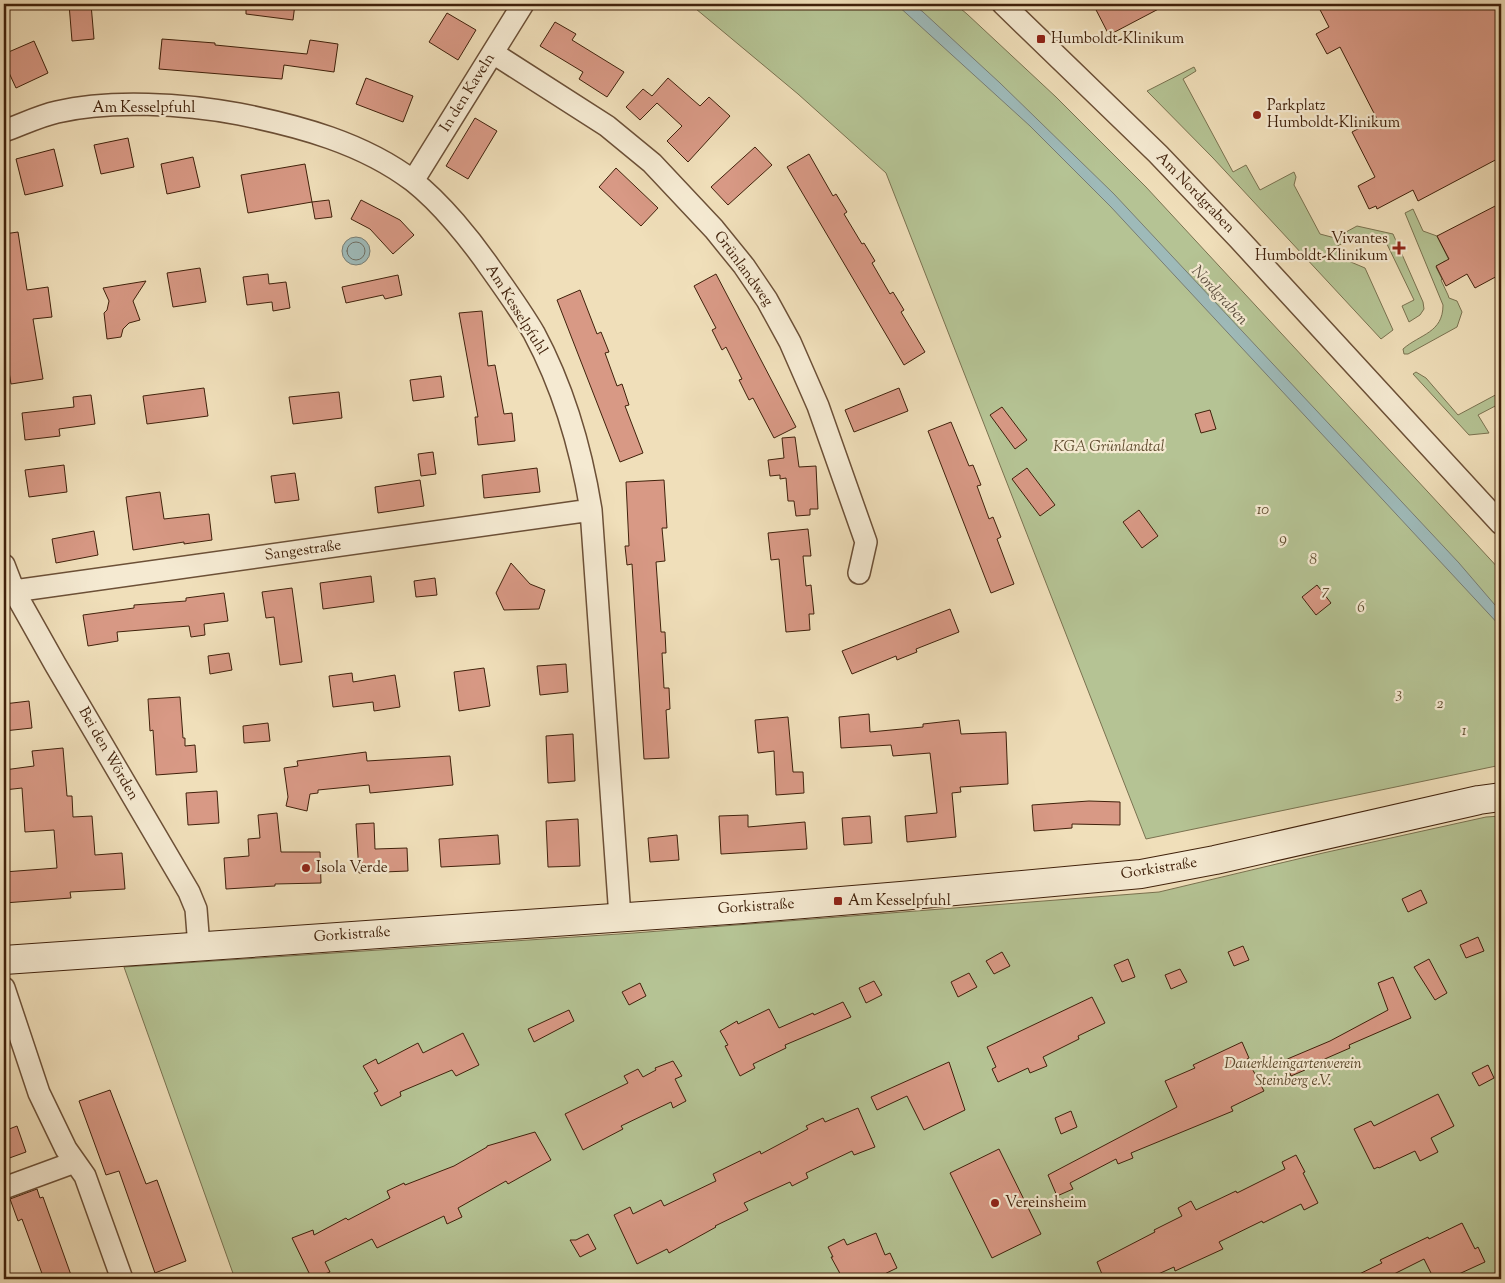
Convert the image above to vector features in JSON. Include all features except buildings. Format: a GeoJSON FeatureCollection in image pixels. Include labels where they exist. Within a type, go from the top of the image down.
{"type":"FeatureCollection","features":[{"type":"Feature","properties":{"kind":"main road","name":"Gorkistraße"},"geometry":{"type":"LineString","coordinates":[[4,960],[901,896],[1141,874],[1215,860],[1479,800],[1501,797]]}},
{"type":"Feature","properties":{"kind":"street","name":"In den Kaveln"},"geometry":{"type":"LineString","coordinates":[[413,181],[523,4]]}},
{"type":"Feature","properties":{"kind":"street","name":"Am Nordgraben"},"geometry":{"type":"LineString","coordinates":[[1003,4],[1171,168],[1239,239],[1501,524]]}},
{"type":"Feature","properties":{"kind":"street","name":"Grünlandweg"},"geometry":{"type":"LineString","coordinates":[[493,53],[607,126],[652,163],[714,229],[749,273],[767,300],[790,342],[818,406],[866,542],[859,573]]}},
{"type":"Feature","properties":{"kind":"street","name":"Am Kesselpfuhl"},"geometry":{"type":"LineString","coordinates":[[4,131],[56,112],[140,105],[200,108],[287,124],[356,148],[413,181],[468,237],[514,301],[534,333],[568,411],[581,458],[591,510],[620,917]]}},
{"type":"Feature","properties":{"kind":"street","name":"Sangestraße"},"geometry":{"type":"LineString","coordinates":[[14,591],[591,510]]}},
{"type":"Feature","properties":{"kind":"street","name":"Bei den Wörden"},"geometry":{"type":"LineString","coordinates":[[4,565],[14,591],[189,892],[196,909],[199,946]]}},
{"type":"Feature","properties":{"kind":"street"},"geometry":{"type":"LineString","coordinates":[[4,988],[38,1093],[66,1149],[85,1176],[122,1279]]}},
{"type":"Feature","properties":{"kind":"street"},"geometry":{"type":"LineString","coordinates":[[4,1188],[75,1162]]}},
{"type":"Feature","properties":{"kind":"green space"},"geometry":{"type":"Polygon","coordinates":[[[690,4],[955,4],[1056,97],[1146,187],[1501,571],[1501,765],[1146,839],[886,173],[798,94],[690,4]]]}},
{"type":"Feature","properties":{"kind":"green space"},"geometry":{"type":"Polygon","coordinates":[[[1194,67],[1196,71],[1183,79],[1233,172],[1246,165],[1260,190],[1294,172],[1296,177],[1294,185],[1320,234],[1335,238],[1357,226],[1393,234],[1423,302],[1424,309],[1420,315],[1409,322],[1402,306],[1414,300],[1385,240],[1360,235],[1335,247],[1339,257],[1365,268],[1393,330],[1381,339],[1213,158],[1147,91],[1194,67]]]}},
{"type":"Feature","properties":{"kind":"green space"},"geometry":{"type":"Polygon","coordinates":[[[1413,209],[1423,231],[1437,236],[1451,264],[1445,261],[1436,267],[1449,298],[1457,301],[1462,312],[1457,327],[1408,354],[1404,354],[1403,349],[1429,332],[1439,322],[1443,305],[1405,213],[1413,209]]]}},
{"type":"Feature","properties":{"kind":"green space"},"geometry":{"type":"Polygon","coordinates":[[[1416,372],[1426,378],[1458,415],[1501,392],[1501,403],[1478,415],[1489,433],[1469,435],[1413,374],[1416,372]]]}},
{"type":"Feature","properties":{"kind":"green space","name":"Dauerkleingartenverein Steinberg e.V."},"geometry":{"type":"Polygon","coordinates":[[[1501,816],[1501,1279],[235,1279],[124,967],[634,933],[1159,892],[1323,853],[1486,817],[1501,816]]]}},
{"type":"Feature","properties":{"kind":"water"},"geometry":{"type":"Polygon","coordinates":[[[896,4],[913,4],[923,12],[1000,83],[1114,194],[1459,563],[1501,612],[1501,627],[1111,207],[1030,126],[896,4]]]}},
{"type":"Feature","properties":{"kind":"water"},"geometry":{"type":"Polygon","coordinates":[[[356,237],[366,241],[370,251],[366,261],[356,265],[346,261],[342,251],[346,241],[356,237]]]}},
{"type":"Feature","properties":{"kind":"place","name":"Humboldt-Klinikum"},"geometry":{"type":"Point","coordinates":[1041,39]}},
{"type":"Feature","properties":{"kind":"place","name":"Parkplatz Humboldt-Klinikum"},"geometry":{"type":"Point","coordinates":[1257,115]}},
{"type":"Feature","properties":{"kind":"place","name":"Vivantes Humboldt-Klinikum"},"geometry":{"type":"Point","coordinates":[1399,248]}},
{"type":"Feature","properties":{"kind":"place","name":"Isola Verde"},"geometry":{"type":"Point","coordinates":[306,868]}},
{"type":"Feature","properties":{"kind":"place","name":"Am Kesselpfuhl"},"geometry":{"type":"Point","coordinates":[838,901]}},
{"type":"Feature","properties":{"kind":"place","name":"Vereinsheim"},"geometry":{"type":"Point","coordinates":[995,1203]}},
{"type":"Feature","properties":{"kind":"water label","name":"Nordgraben"},"geometry":{"type":"Point","coordinates":[1219,296]}},
{"type":"Feature","properties":{"kind":"park label","name":"KGA Grünlandtal"},"geometry":{"type":"Point","coordinates":[1109,447]}},
{"type":"Feature","properties":{"kind":"park label","name":"10"},"geometry":{"type":"Point","coordinates":[1263,510]}},
{"type":"Feature","properties":{"kind":"park label","name":"9"},"geometry":{"type":"Point","coordinates":[1283,539]}},
{"type":"Feature","properties":{"kind":"park label","name":"8"},"geometry":{"type":"Point","coordinates":[1313,560]}},
{"type":"Feature","properties":{"kind":"park label","name":"7"},"geometry":{"type":"Point","coordinates":[1326,591]}},
{"type":"Feature","properties":{"kind":"park label","name":"6"},"geometry":{"type":"Point","coordinates":[1361,608]}},
{"type":"Feature","properties":{"kind":"park label","name":"3"},"geometry":{"type":"Point","coordinates":[1399,694]}},
{"type":"Feature","properties":{"kind":"park label","name":"2"},"geometry":{"type":"Point","coordinates":[1440,704]}},
{"type":"Feature","properties":{"kind":"park label","name":"1"},"geometry":{"type":"Point","coordinates":[1464,731]}}]}
